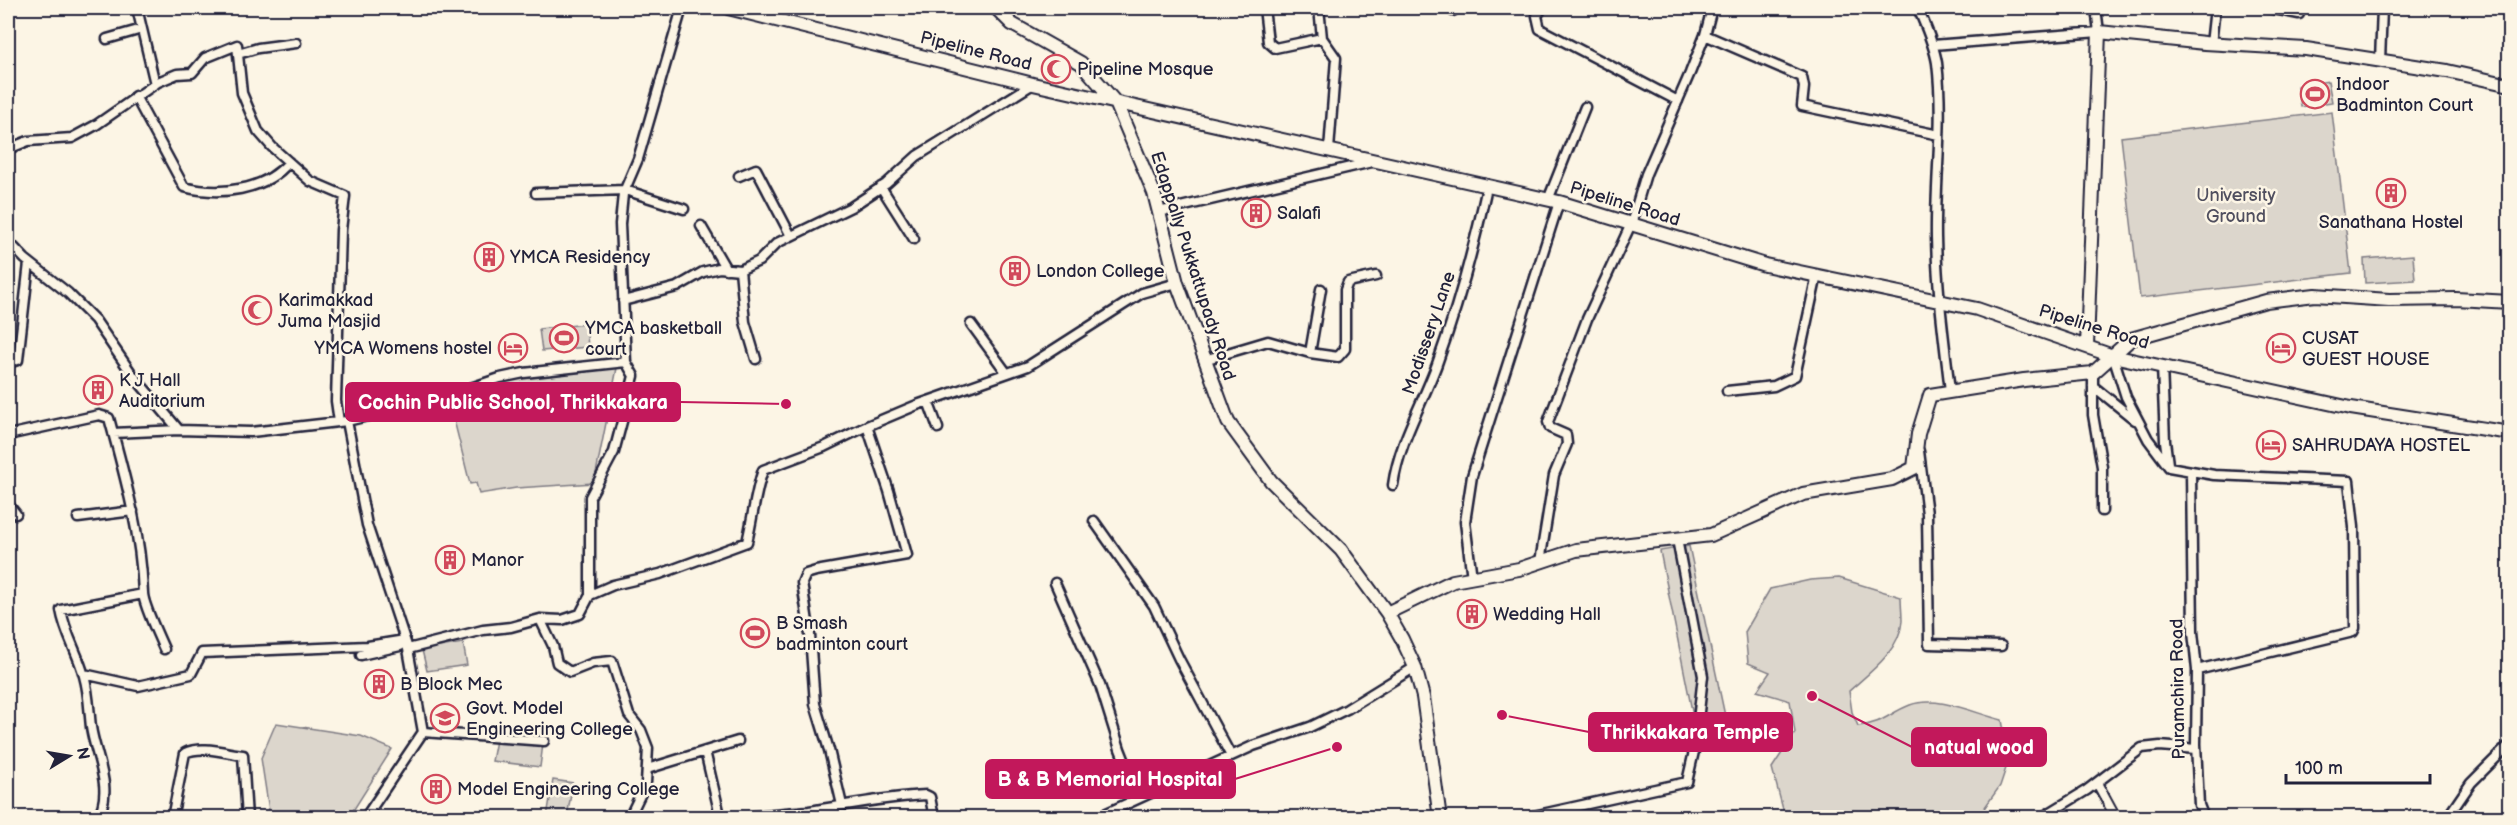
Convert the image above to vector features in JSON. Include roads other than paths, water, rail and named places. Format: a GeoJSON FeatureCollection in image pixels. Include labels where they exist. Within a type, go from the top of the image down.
{"type":"FeatureCollection","features":[{"type":"Feature","properties":{"kind":"street"},"geometry":{"type":"LineString","coordinates":[[137,8],[155,84]]}},
{"type":"Feature","properties":{"kind":"street"},"geometry":{"type":"LineString","coordinates":[[362,655],[406,644],[511,627],[540,619],[562,620],[580,614],[590,595],[590,497],[614,452],[634,376],[626,362],[623,301],[620,224],[625,190],[638,159],[682,8]]}},
{"type":"Feature","properties":{"kind":"street","name":"Pipeline Road"},"geometry":{"type":"LineString","coordinates":[[728,8],[1033,84],[1553,201],[1765,265],[1977,309],[2113,356],[2351,408],[2510,433]]}},
{"type":"Feature","properties":{"kind":"street","name":"Edappally Pukkattupady Road"},"geometry":{"type":"LineString","coordinates":[[996,8],[1012,24],[1081,63],[1116,103],[1154,193],[1177,284],[1234,434],[1270,482],[1341,550],[1387,613],[1414,667],[1429,727],[1440,818]]}},
{"type":"Feature","properties":{"kind":"street"},"geometry":{"type":"LineString","coordinates":[[1264,8],[1268,42],[1275,48],[1322,38]]}},
{"type":"Feature","properties":{"kind":"street"},"geometry":{"type":"LineString","coordinates":[[1319,8],[1322,38],[1336,58],[1329,150]]}},
{"type":"Feature","properties":{"kind":"street"},"geometry":{"type":"LineString","coordinates":[[1542,8],[1537,16],[1540,29],[1678,101]]}},
{"type":"Feature","properties":{"kind":"street"},"geometry":{"type":"LineString","coordinates":[[1540,562],[1554,475],[1567,444],[1566,435],[1550,428],[1548,422],[1587,320],[1631,224],[1646,174],[1705,35],[1712,8]]}},
{"type":"Feature","properties":{"kind":"street"},"geometry":{"type":"LineString","coordinates":[[1918,8],[1933,45],[1937,63],[1939,135],[1936,235],[1939,301],[1950,391]]}},
{"type":"Feature","properties":{"kind":"street"},"geometry":{"type":"LineString","coordinates":[[2087,346],[2099,32],[2096,8]]}},
{"type":"Feature","properties":{"kind":"street"},"geometry":{"type":"LineString","coordinates":[[2211,44],[2215,8]]}},
{"type":"Feature","properties":{"kind":"street"},"geometry":{"type":"LineString","coordinates":[[2268,8],[2299,14]]}},
{"type":"Feature","properties":{"kind":"street"},"geometry":{"type":"LineString","coordinates":[[2380,61],[2382,8]]}},
{"type":"Feature","properties":{"kind":"street"},"geometry":{"type":"LineString","coordinates":[[107,39],[142,29]]}},
{"type":"Feature","properties":{"kind":"street"},"geometry":{"type":"LineString","coordinates":[[1933,45],[2099,32],[2211,44],[2306,50],[2447,70],[2510,85]]}},
{"type":"Feature","properties":{"kind":"street"},"geometry":{"type":"LineString","coordinates":[[1705,35],[1802,77],[1804,87],[1802,106],[1939,135]]}},
{"type":"Feature","properties":{"kind":"street"},"geometry":{"type":"LineString","coordinates":[[238,54],[258,48],[296,43]]}},
{"type":"Feature","properties":{"kind":"street"},"geometry":{"type":"LineString","coordinates":[[8,149],[28,141],[72,138],[96,125],[155,84],[177,74],[192,73],[204,58],[237,45],[242,93],[258,131],[310,181],[345,196],[341,230],[336,401],[343,421],[367,525],[406,644],[423,732],[365,818]]}},
{"type":"Feature","properties":{"kind":"street"},"geometry":{"type":"LineString","coordinates":[[623,301],[677,287],[703,272],[740,270],[759,261],[777,243],[851,207],[881,187],[917,156],[1033,84]]}},
{"type":"Feature","properties":{"kind":"street"},"geometry":{"type":"LineString","coordinates":[[135,96],[184,187],[205,192],[254,186],[279,174],[289,162]]}},
{"type":"Feature","properties":{"kind":"street"},"geometry":{"type":"LineString","coordinates":[[8,104],[8,133]]}},
{"type":"Feature","properties":{"kind":"street"},"geometry":{"type":"LineString","coordinates":[[1472,578],[1465,522],[1472,476],[1553,201],[1585,107]]}},
{"type":"Feature","properties":{"kind":"street"},"geometry":{"type":"LineString","coordinates":[[1159,212],[1376,161]]}},
{"type":"Feature","properties":{"kind":"street"},"geometry":{"type":"LineString","coordinates":[[739,176],[756,169],[791,236]]}},
{"type":"Feature","properties":{"kind":"street"},"geometry":{"type":"LineString","coordinates":[[881,187],[914,239]]}},
{"type":"Feature","properties":{"kind":"street","name":"Modissery Lane"},"geometry":{"type":"LineString","coordinates":[[1393,485],[1402,443],[1419,410],[1458,308],[1487,187]]}},
{"type":"Feature","properties":{"kind":"street"},"geometry":{"type":"LineString","coordinates":[[536,192],[625,190],[684,209]]}},
{"type":"Feature","properties":{"kind":"street"},"geometry":{"type":"LineString","coordinates":[[701,226],[726,269]]}},
{"type":"Feature","properties":{"kind":"street"},"geometry":{"type":"LineString","coordinates":[[8,241],[29,263],[68,293],[95,320],[132,374],[179,430]]}},
{"type":"Feature","properties":{"kind":"street"},"geometry":{"type":"LineString","coordinates":[[8,363],[18,360],[29,263]]}},
{"type":"Feature","properties":{"kind":"street"},"geometry":{"type":"LineString","coordinates":[[740,270],[745,322],[756,360]]}},
{"type":"Feature","properties":{"kind":"street"},"geometry":{"type":"LineString","coordinates":[[1727,391],[1774,386],[1795,376],[1817,275]]}},
{"type":"Feature","properties":{"kind":"street"},"geometry":{"type":"LineString","coordinates":[[1204,360],[1268,341],[1310,353],[1338,357],[1345,349],[1345,290],[1348,282],[1376,276]]}},
{"type":"Feature","properties":{"kind":"street"},"geometry":{"type":"LineString","coordinates":[[590,595],[613,585],[660,574],[747,542],[753,518],[755,492],[763,470],[824,447],[867,426],[928,401],[1028,366],[1142,293],[1177,284]]}},
{"type":"Feature","properties":{"kind":"street"},"geometry":{"type":"LineString","coordinates":[[1310,353],[1321,289]]}},
{"type":"Feature","properties":{"kind":"street"},"geometry":{"type":"LineString","coordinates":[[2102,512],[2102,467],[2093,415],[2093,379],[2131,339],[2266,301],[2315,295],[2389,300],[2456,298],[2510,302]]}},
{"type":"Feature","properties":{"kind":"street"},"geometry":{"type":"LineString","coordinates":[[971,324],[1006,372]]}},
{"type":"Feature","properties":{"kind":"street"},"geometry":{"type":"LineString","coordinates":[[2113,356],[2126,398],[2140,425],[2169,467],[2214,475],[2349,481],[2354,527],[2355,628],[2353,632],[2197,670]]}},
{"type":"Feature","properties":{"kind":"street"},"geometry":{"type":"LineString","coordinates":[[113,433],[179,430],[251,432],[343,421],[435,400],[524,373],[626,362]]}},
{"type":"Feature","properties":{"kind":"street"},"geometry":{"type":"LineString","coordinates":[[2162,366],[2165,441],[2169,467]]}},
{"type":"Feature","properties":{"kind":"street"},"geometry":{"type":"LineString","coordinates":[[1387,613],[1453,581],[1519,569],[1576,550],[1711,535],[1803,494],[1892,479],[1914,468],[1918,439],[1930,395],[2024,380],[2093,379],[2140,425]]}},
{"type":"Feature","properties":{"kind":"street"},"geometry":{"type":"LineString","coordinates":[[928,401],[939,428]]}},
{"type":"Feature","properties":{"kind":"street"},"geometry":{"type":"LineString","coordinates":[[8,435],[99,415],[109,418],[141,550],[143,594],[164,649]]}},
{"type":"Feature","properties":{"kind":"street"},"geometry":{"type":"LineString","coordinates":[[842,805],[815,704],[810,635],[802,582],[806,574],[816,571],[907,555],[867,426]]}},
{"type":"Feature","properties":{"kind":"street"},"geometry":{"type":"LineString","coordinates":[[1918,439],[1928,514],[1929,644],[2001,646]]}},
{"type":"Feature","properties":{"kind":"street","name":"Puramchira Road"},"geometry":{"type":"LineString","coordinates":[[2191,471],[2193,632],[2197,670],[2196,749],[2199,806],[2204,818]]}},
{"type":"Feature","properties":{"kind":"street"},"geometry":{"type":"LineString","coordinates":[[8,504],[16,514]]}},
{"type":"Feature","properties":{"kind":"street"},"geometry":{"type":"LineString","coordinates":[[78,518],[133,511]]}},
{"type":"Feature","properties":{"kind":"street"},"geometry":{"type":"LineString","coordinates":[[1094,521],[1154,606],[1179,659],[1231,756]]}},
{"type":"Feature","properties":{"kind":"street"},"geometry":{"type":"LineString","coordinates":[[1524,818],[1687,782],[1695,747],[1703,676],[1677,539]]}},
{"type":"Feature","properties":{"kind":"street"},"geometry":{"type":"LineString","coordinates":[[1055,583],[1100,685],[1120,749],[1139,797]]}},
{"type":"Feature","properties":{"kind":"street"},"geometry":{"type":"LineString","coordinates":[[97,818],[104,806],[103,775],[91,728],[90,701],[84,674],[64,628],[61,610],[143,594]]}},
{"type":"Feature","properties":{"kind":"street"},"geometry":{"type":"LineString","coordinates":[[540,619],[553,646],[557,663],[570,672],[593,663],[612,661],[629,715],[641,730],[648,748],[646,783],[629,818]]}},
{"type":"Feature","properties":{"kind":"street"},"geometry":{"type":"LineString","coordinates":[[84,674],[138,686],[191,674],[202,653],[406,644]]}},
{"type":"Feature","properties":{"kind":"street"},"geometry":{"type":"LineString","coordinates":[[1096,818],[1266,741],[1310,728],[1347,709],[1414,667]]}},
{"type":"Feature","properties":{"kind":"street"},"geometry":{"type":"LineString","coordinates":[[423,732],[544,741]]}},
{"type":"Feature","properties":{"kind":"street"},"geometry":{"type":"LineString","coordinates":[[647,769],[738,741]]}},
{"type":"Feature","properties":{"kind":"street"},"geometry":{"type":"LineString","coordinates":[[2447,818],[2472,783],[2510,744]]}},
{"type":"Feature","properties":{"kind":"street"},"geometry":{"type":"LineString","coordinates":[[2041,818],[2097,783],[2142,748],[2160,746],[2196,749]]}},
{"type":"Feature","properties":{"kind":"street"},"geometry":{"type":"LineString","coordinates":[[172,818],[185,753],[190,750],[210,750],[243,755],[247,818]]}},
{"type":"Feature","properties":{"kind":"street"},"geometry":{"type":"LineString","coordinates":[[705,751],[719,811]]}},
{"type":"Feature","properties":{"kind":"street"},"geometry":{"type":"LineString","coordinates":[[2097,783],[2116,818]]}},
{"type":"Feature","properties":{"kind":"street"},"geometry":{"type":"LineString","coordinates":[[744,818],[890,797],[926,795],[930,797],[934,818]]}},
{"type":"Feature","properties":{"kind":"place","name":"Pipeline Mosque"},"geometry":{"type":"Point","coordinates":[1056,69]}},
{"type":"Feature","properties":{"kind":"place","name":"Indoor Badminton Court"},"geometry":{"type":"Point","coordinates":[2315,94]}},
{"type":"Feature","properties":{"kind":"place","name":"Sanathana Hostel"},"geometry":{"type":"Point","coordinates":[2391,193]}},
{"type":"Feature","properties":{"kind":"place","name":"Salafi"},"geometry":{"type":"Point","coordinates":[1256,213]}},
{"type":"Feature","properties":{"kind":"place","name":"YMCA Residency"},"geometry":{"type":"Point","coordinates":[489,257]}},
{"type":"Feature","properties":{"kind":"place","name":"London College"},"geometry":{"type":"Point","coordinates":[1015,271]}},
{"type":"Feature","properties":{"kind":"place","name":"Karimakkad Juma Masjid"},"geometry":{"type":"Point","coordinates":[257,310]}},
{"type":"Feature","properties":{"kind":"place","name":"YMCA basketball court"},"geometry":{"type":"Point","coordinates":[564,338]}},
{"type":"Feature","properties":{"kind":"place","name":"YMCA Womens hostel"},"geometry":{"type":"Point","coordinates":[513,348]}},
{"type":"Feature","properties":{"kind":"place","name":"CUSAT GUEST HOUSE"},"geometry":{"type":"Point","coordinates":[2281,348]}},
{"type":"Feature","properties":{"kind":"place","name":"K J Hall Auditorium"},"geometry":{"type":"Point","coordinates":[98,390]}},
{"type":"Feature","properties":{"kind":"place","name":"Cochin Public School, Thrikkakara"},"geometry":{"type":"Point","coordinates":[786,404]}},
{"type":"Feature","properties":{"kind":"place","name":"SAHRUDAYA HOSTEL"},"geometry":{"type":"Point","coordinates":[2271,445]}},
{"type":"Feature","properties":{"kind":"place","name":"Manor"},"geometry":{"type":"Point","coordinates":[450,560]}},
{"type":"Feature","properties":{"kind":"place","name":"Wedding Hall"},"geometry":{"type":"Point","coordinates":[1472,614]}},
{"type":"Feature","properties":{"kind":"place","name":"B Smash badminton court"},"geometry":{"type":"Point","coordinates":[755,633]}},
{"type":"Feature","properties":{"kind":"place","name":"B Block Mec"},"geometry":{"type":"Point","coordinates":[379,684]}},
{"type":"Feature","properties":{"kind":"place","name":"natual wood"},"geometry":{"type":"Point","coordinates":[1812,696]}},
{"type":"Feature","properties":{"kind":"place","name":"Thrikkakara Temple"},"geometry":{"type":"Point","coordinates":[1502,715]}},
{"type":"Feature","properties":{"kind":"place","name":"Govt. Model Engineering College"},"geometry":{"type":"Point","coordinates":[445,718]}},
{"type":"Feature","properties":{"kind":"place","name":"B & B Memorial Hospital"},"geometry":{"type":"Point","coordinates":[1337,747]}},
{"type":"Feature","properties":{"kind":"place","name":"Model Engineering College"},"geometry":{"type":"Point","coordinates":[436,789]}},
{"type":"Feature","properties":{"kind":"park label","name":"University Ground"},"geometry":{"type":"Point","coordinates":[2236,205]}}]}
